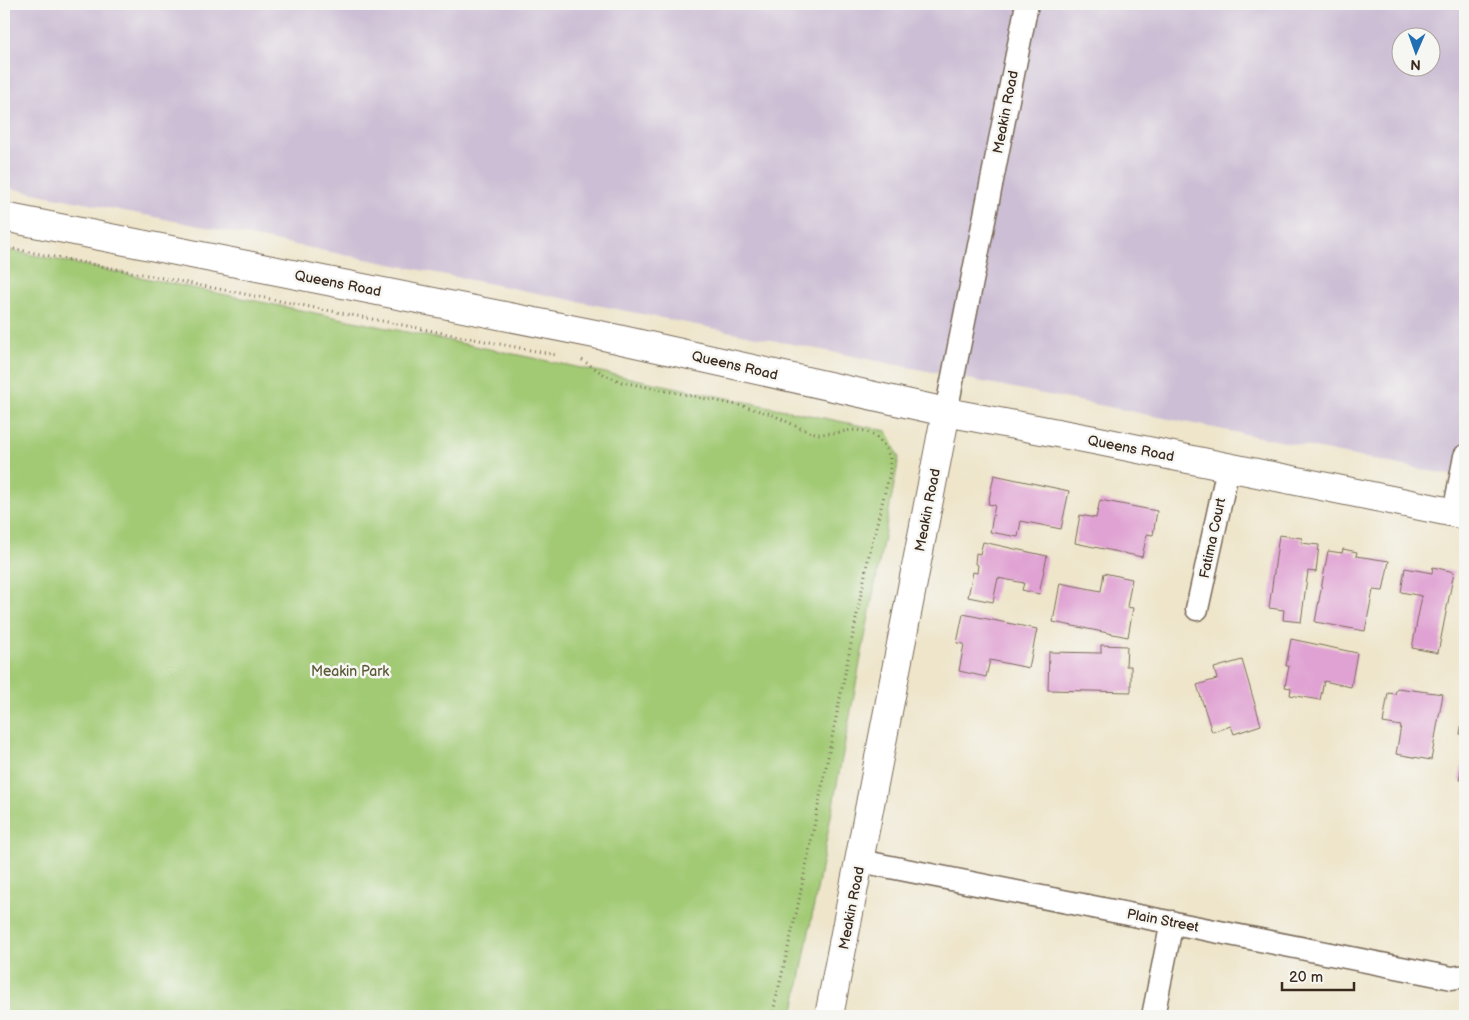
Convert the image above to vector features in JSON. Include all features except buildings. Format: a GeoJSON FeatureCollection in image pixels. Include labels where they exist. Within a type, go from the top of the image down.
{"type":"FeatureCollection","features":[{"type":"Feature","properties":{"kind":"street","name":"Meakin Road"},"geometry":{"type":"LineString","coordinates":[[829,1016],[1026,4]]}},
{"type":"Feature","properties":{"kind":"street","name":"Queens Road"},"geometry":{"type":"LineString","coordinates":[[4,217],[595,334],[946,412],[1460,514]]}},
{"type":"Feature","properties":{"kind":"street"},"geometry":{"type":"LineString","coordinates":[[1460,514],[1465,456]]}},
{"type":"Feature","properties":{"kind":"street","name":"Fatima Court"},"geometry":{"type":"LineString","coordinates":[[1197,609],[1228,468]]}},
{"type":"Feature","properties":{"kind":"street","name":"Plain Street"},"geometry":{"type":"LineString","coordinates":[[860,861],[1452,978],[1465,976]]}},
{"type":"Feature","properties":{"kind":"street"},"geometry":{"type":"LineString","coordinates":[[1153,1016],[1172,922]]}},
{"type":"Feature","properties":{"kind":"path"},"geometry":{"type":"LineString","coordinates":[[4,247],[559,356]]}},
{"type":"Feature","properties":{"kind":"path"},"geometry":{"type":"LineString","coordinates":[[576,359],[584,361],[605,375],[622,382],[710,398],[742,406],[771,414],[802,429],[818,434],[851,430],[865,431],[875,436],[883,444],[890,458],[890,472],[869,555],[797,910],[772,1016]]}},
{"type":"Feature","properties":{"kind":"shaded area"},"geometry":{"type":"Polygon","coordinates":[[[4,4],[1465,4],[1465,478],[4,187],[4,4]]]}},
{"type":"Feature","properties":{"kind":"green space","name":"Meakin Park"},"geometry":{"type":"Polygon","coordinates":[[[4,249],[887,431],[899,458],[793,1016],[4,1016],[4,249]]]}}]}
